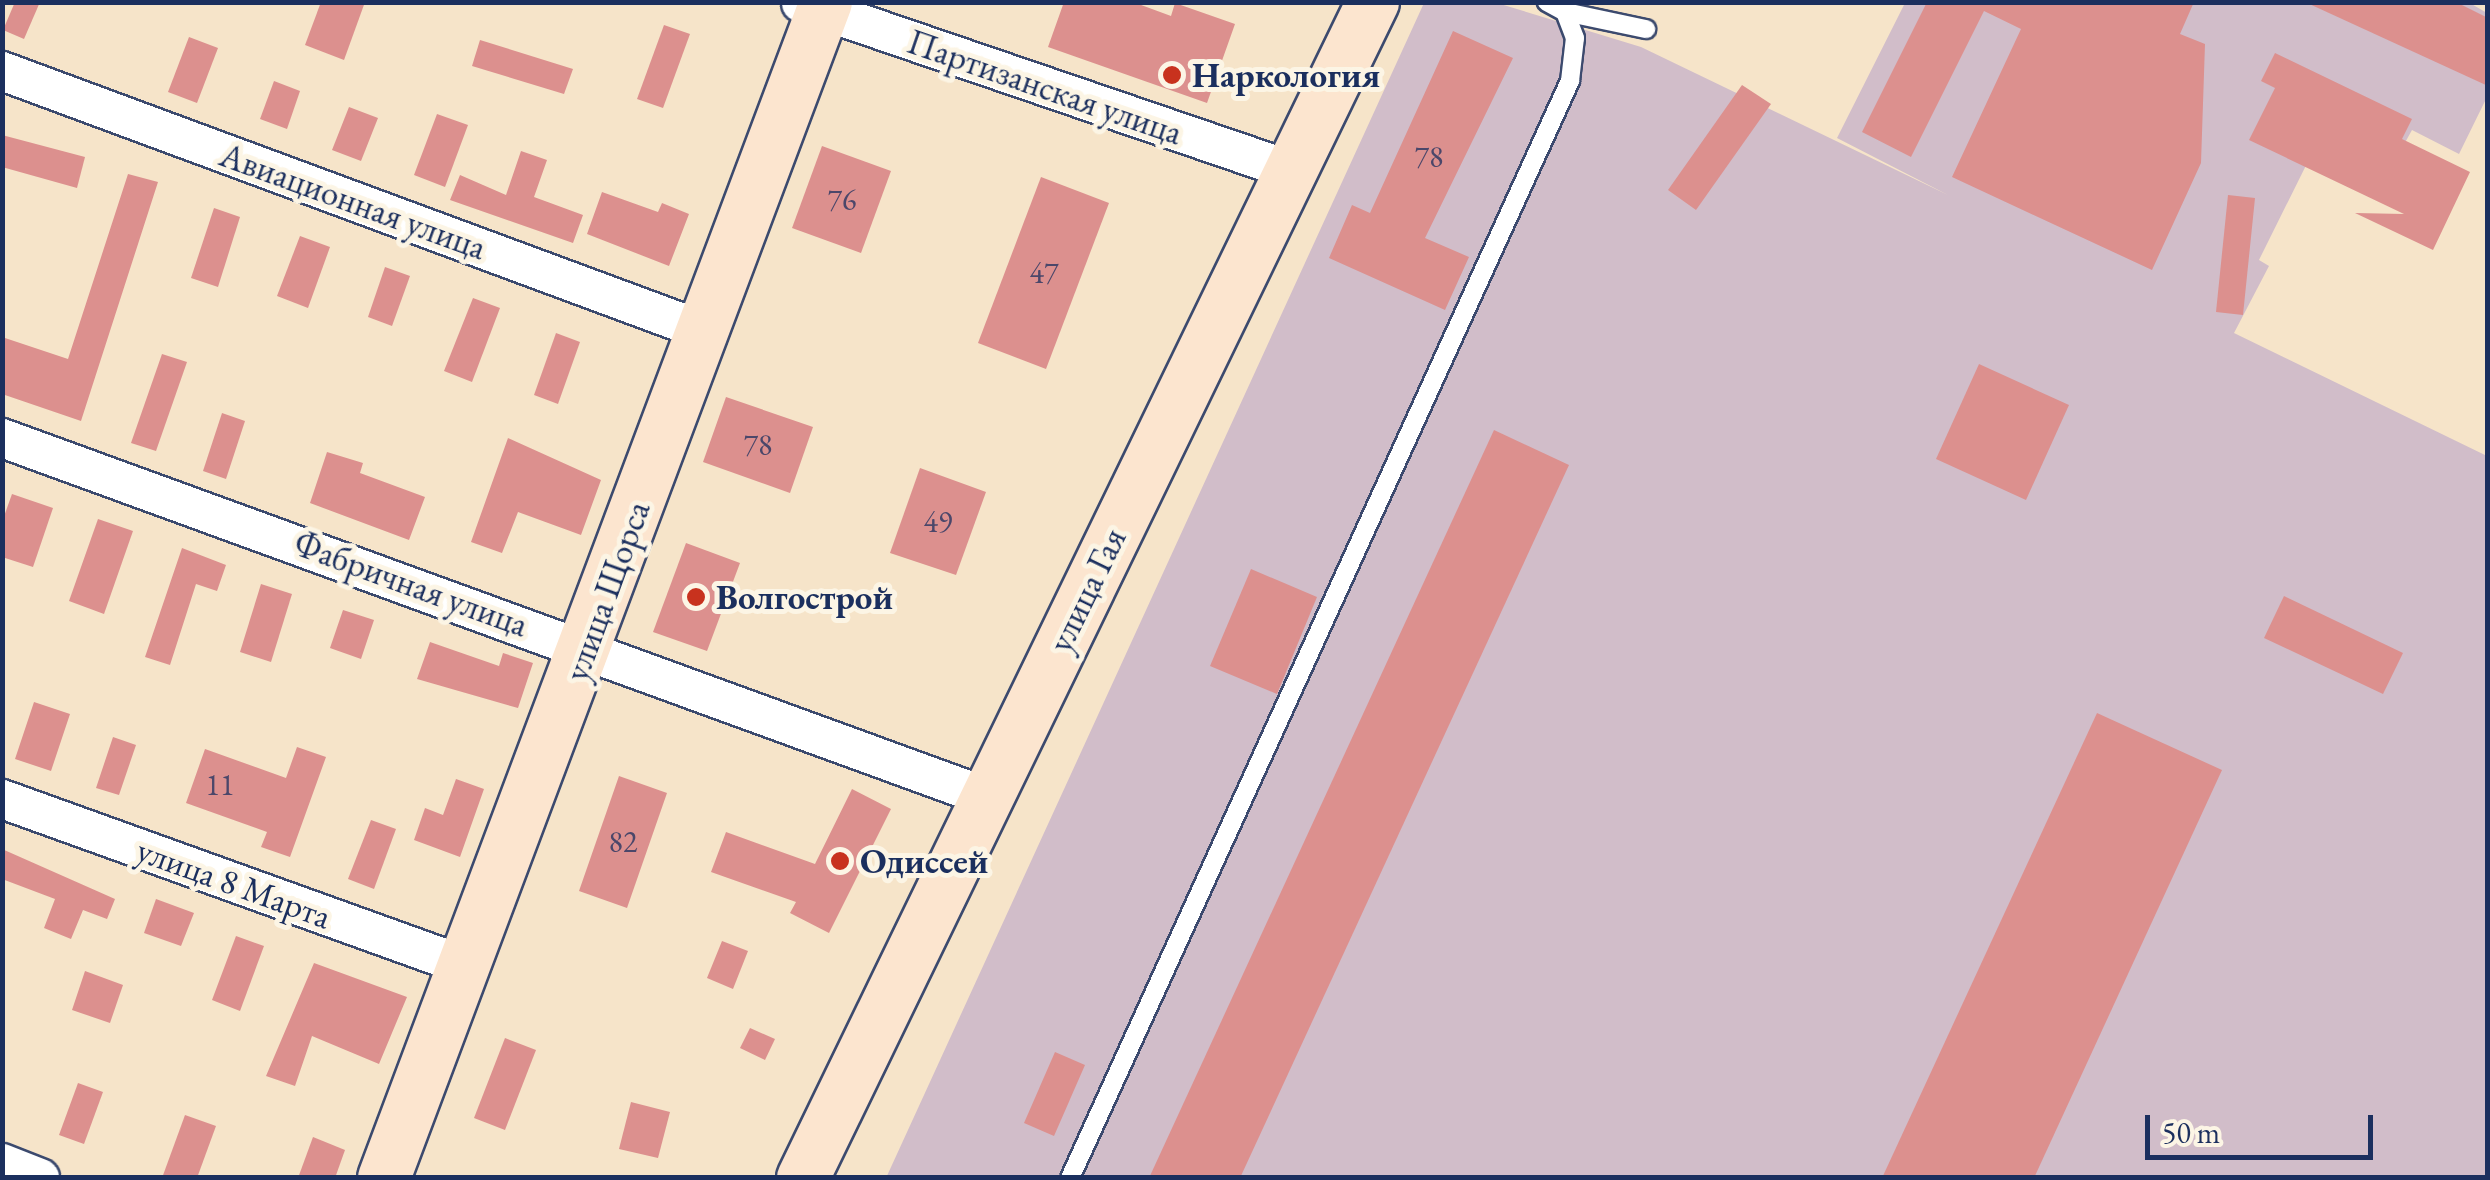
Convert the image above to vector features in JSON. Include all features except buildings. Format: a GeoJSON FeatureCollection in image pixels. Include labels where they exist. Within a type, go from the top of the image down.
{"type":"FeatureCollection","features":[{"type":"Feature","properties":{"kind":"street","name":"улица Гая"},"geometry":{"type":"LineString","coordinates":[[802,1178],[1374,2]]}},
{"type":"Feature","properties":{"kind":"street","name":"Партизанская улица"},"geometry":{"type":"LineString","coordinates":[[816,5],[1290,170]]}},
{"type":"Feature","properties":{"kind":"street","name":"улица Щорса"},"geometry":{"type":"LineString","coordinates":[[384,1178],[704,331],[816,5]]}},
{"type":"Feature","properties":{"kind":"street","name":"Авиационная улица"},"geometry":{"type":"LineString","coordinates":[[2,71],[704,331]]}},
{"type":"Feature","properties":{"kind":"street","name":"Фабричная улица"},"geometry":{"type":"LineString","coordinates":[[2,438],[586,647],[987,797]]}},
{"type":"Feature","properties":{"kind":"street","name":"улица 8 Марта"},"geometry":{"type":"LineString","coordinates":[[2,799],[465,966]]}},
{"type":"Feature","properties":{"kind":"street"},"geometry":{"type":"LineString","coordinates":[[2,1164],[40,1178]]}},
{"type":"Feature","properties":{"kind":"lane"},"geometry":{"type":"LineString","coordinates":[[1547,2],[1565,12],[1646,29]]}},
{"type":"Feature","properties":{"kind":"lane"},"geometry":{"type":"LineString","coordinates":[[1070,1178],[1570,81],[1576,38],[1565,12]]}},
{"type":"Feature","properties":{"kind":"shaded area"},"geometry":{"type":"Polygon","coordinates":[[[2468,2],[2487,13],[2487,97],[2459,154],[2412,130],[2402,148],[2332,113],[2259,260],[2269,266],[2234,333],[2487,456],[2487,1177],[886,1178],[1424,3],[1497,3],[1641,47],[1948,195],[1837,138],[1905,3],[2468,2]]]}},
{"type":"Feature","properties":{"kind":"place","name":"Наркология"},"geometry":{"type":"Point","coordinates":[1172,75]}},
{"type":"Feature","properties":{"kind":"place","name":"Волгострой"},"geometry":{"type":"Point","coordinates":[696,597]}},
{"type":"Feature","properties":{"kind":"place","name":"Одиссей"},"geometry":{"type":"Point","coordinates":[840,861]}}]}
